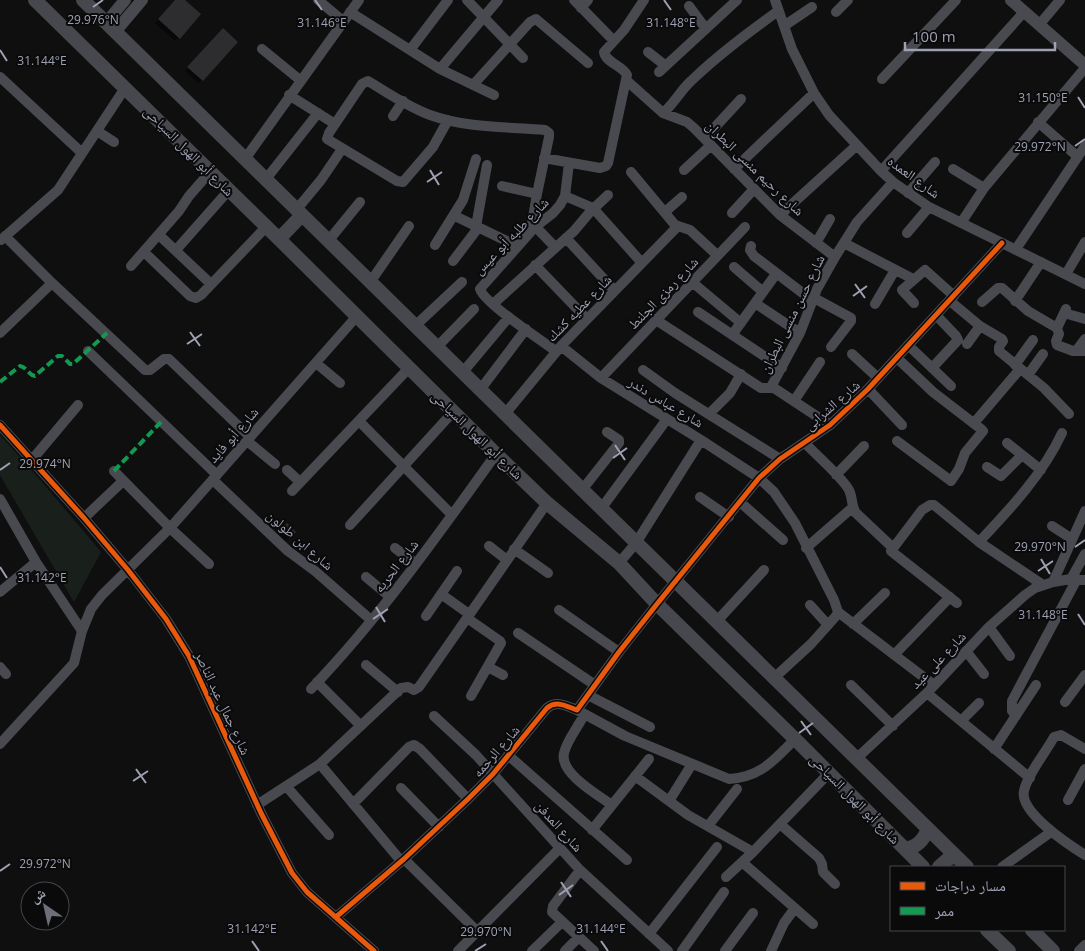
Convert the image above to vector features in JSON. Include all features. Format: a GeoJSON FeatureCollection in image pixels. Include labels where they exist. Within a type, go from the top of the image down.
{"type":"FeatureCollection","features":[{"type":"Feature","properties":{"kind":"main road","name":"شارع أبو الهول السياحى"},"geometry":{"type":"LineString","coordinates":[[35,0],[496,454],[547,502],[618,563],[656,604],[922,866]]}},
{"type":"Feature","properties":{"kind":"main road"},"geometry":{"type":"LineString","coordinates":[[84,0],[110,28],[371,281],[966,866]]}},
{"type":"Feature","properties":{"kind":"main road"},"geometry":{"type":"LineString","coordinates":[[279,239],[300,212]]}},
{"type":"Feature","properties":{"kind":"main road"},"geometry":{"type":"LineString","coordinates":[[905,849],[913,848],[920,843],[928,829]]}},
{"type":"Feature","properties":{"kind":"main road"},"geometry":{"type":"LineString","coordinates":[[940,866],[955,856]]}},
{"type":"Feature","properties":{"kind":"main road"},"geometry":{"type":"LineString","coordinates":[[988,931],[1008,951]]}},
{"type":"Feature","properties":{"kind":"main road"},"geometry":{"type":"LineString","coordinates":[[1036,931],[1053,951]]}},
{"type":"Feature","properties":{"kind":"street"},"geometry":{"type":"LineString","coordinates":[[110,28],[125,0]]}},
{"type":"Feature","properties":{"kind":"street"},"geometry":{"type":"LineString","coordinates":[[110,28],[142,0]]}},
{"type":"Feature","properties":{"kind":"street"},"geometry":{"type":"LineString","coordinates":[[318,0],[343,21]]}},
{"type":"Feature","properties":{"kind":"street"},"geometry":{"type":"LineString","coordinates":[[245,159],[359,0]]}},
{"type":"Feature","properties":{"kind":"street"},"geometry":{"type":"LineString","coordinates":[[410,50],[448,0]]}},
{"type":"Feature","properties":{"kind":"street"},"geometry":{"type":"LineString","coordinates":[[467,0],[523,58]]}},
{"type":"Feature","properties":{"kind":"street"},"geometry":{"type":"LineString","coordinates":[[440,69],[498,0]]}},
{"type":"Feature","properties":{"kind":"street"},"geometry":{"type":"LineString","coordinates":[[574,0],[585,4],[614,41],[644,0]]}},
{"type":"Feature","properties":{"kind":"street"},"geometry":{"type":"LineString","coordinates":[[648,52],[663,69],[738,0]]}},
{"type":"Feature","properties":{"kind":"street","name":"شارع العمده"},"geometry":{"type":"LineString","coordinates":[[775,0],[798,62],[814,93],[829,115],[881,172],[929,207],[1085,284]]}},
{"type":"Feature","properties":{"kind":"street"},"geometry":{"type":"LineString","coordinates":[[836,12],[848,0]]}},
{"type":"Feature","properties":{"kind":"street"},"geometry":{"type":"LineString","coordinates":[[882,79],[956,0]]}},
{"type":"Feature","properties":{"kind":"street"},"geometry":{"type":"LineString","coordinates":[[961,223],[984,188],[1085,65],[1011,0]]}},
{"type":"Feature","properties":{"kind":"street"},"geometry":{"type":"LineString","coordinates":[[1039,25],[1060,0]]}},
{"type":"Feature","properties":{"kind":"street"},"geometry":{"type":"LineString","coordinates":[[688,6],[706,29]]}},
{"type":"Feature","properties":{"kind":"street"},"geometry":{"type":"LineString","coordinates":[[784,26],[812,7]]}},
{"type":"Feature","properties":{"kind":"street"},"geometry":{"type":"LineString","coordinates":[[663,113],[675,102],[696,76],[729,47],[778,11]]}},
{"type":"Feature","properties":{"kind":"street"},"geometry":{"type":"LineString","coordinates":[[350,12],[440,69],[494,95]]}},
{"type":"Feature","properties":{"kind":"street"},"geometry":{"type":"LineString","coordinates":[[881,172],[1024,12]]}},
{"type":"Feature","properties":{"kind":"street"},"geometry":{"type":"LineString","coordinates":[[473,85],[533,20],[540,20],[588,63]]}},
{"type":"Feature","properties":{"kind":"street","name":"شارع رحيم منسى البطران"},"geometry":{"type":"LineString","coordinates":[[614,41],[605,49],[605,56],[625,72],[626,80],[663,113],[687,122],[780,215],[835,257]]}},
{"type":"Feature","properties":{"kind":"street"},"geometry":{"type":"LineString","coordinates":[[262,49],[300,80]]}},
{"type":"Feature","properties":{"kind":"street"},"geometry":{"type":"LineString","coordinates":[[0,77],[82,153]]}},
{"type":"Feature","properties":{"kind":"street"},"geometry":{"type":"LineString","coordinates":[[544,158],[600,168],[606,166],[626,80]]}},
{"type":"Feature","properties":{"kind":"street"},"geometry":{"type":"LineString","coordinates":[[448,120],[433,147],[403,182],[397,181],[327,139],[362,84],[368,81],[420,110],[448,120],[545,130],[549,135],[532,218],[535,227],[555,247]]}},
{"type":"Feature","properties":{"kind":"street"},"geometry":{"type":"LineString","coordinates":[[124,88],[58,190],[3,238],[146,370],[152,369],[164,359],[169,359],[275,464]]}},
{"type":"Feature","properties":{"kind":"street"},"geometry":{"type":"LineString","coordinates":[[734,169],[814,93]]}},
{"type":"Feature","properties":{"kind":"street"},"geometry":{"type":"LineString","coordinates":[[289,96],[335,124]]}},
{"type":"Feature","properties":{"kind":"street"},"geometry":{"type":"LineString","coordinates":[[684,170],[708,142],[740,98]]}},
{"type":"Feature","properties":{"kind":"street"},"geometry":{"type":"LineString","coordinates":[[393,116],[403,101]]}},
{"type":"Feature","properties":{"kind":"street"},"geometry":{"type":"LineString","coordinates":[[266,179],[318,113]]}},
{"type":"Feature","properties":{"kind":"street"},"geometry":{"type":"LineString","coordinates":[[1038,122],[1078,157]]}},
{"type":"Feature","properties":{"kind":"street"},"geometry":{"type":"LineString","coordinates":[[97,131],[114,142]]}},
{"type":"Feature","properties":{"kind":"street"},"geometry":{"type":"LineString","coordinates":[[780,215],[856,146]]}},
{"type":"Feature","properties":{"kind":"street"},"geometry":{"type":"LineString","coordinates":[[1016,250],[1085,146]]}},
{"type":"Feature","properties":{"kind":"street"},"geometry":{"type":"LineString","coordinates":[[300,212],[342,149]]}},
{"type":"Feature","properties":{"kind":"street"},"geometry":{"type":"LineString","coordinates":[[435,245],[463,200],[476,158]]}},
{"type":"Feature","properties":{"kind":"street"},"geometry":{"type":"LineString","coordinates":[[908,193],[935,162]]}},
{"type":"Feature","properties":{"kind":"street","name":"شارع طلبه أبو عيس"},"geometry":{"type":"LineString","coordinates":[[558,349],[509,317],[480,292],[480,289],[535,227],[557,209],[565,196],[569,163]]}},
{"type":"Feature","properties":{"kind":"street"},"geometry":{"type":"LineString","coordinates":[[453,261],[475,232],[487,164]]}},
{"type":"Feature","properties":{"kind":"street"},"geometry":{"type":"LineString","coordinates":[[953,169],[984,188]]}},
{"type":"Feature","properties":{"kind":"street"},"geometry":{"type":"LineString","coordinates":[[131,266],[210,172]]}},
{"type":"Feature","properties":{"kind":"street"},"geometry":{"type":"LineString","coordinates":[[631,172],[678,226],[690,230],[717,255]]}},
{"type":"Feature","properties":{"kind":"street","name":"شارع حسن منسى البطران"},"geometry":{"type":"LineString","coordinates":[[771,387],[800,333],[817,288],[835,257],[870,206],[893,182]]}},
{"type":"Feature","properties":{"kind":"street"},"geometry":{"type":"LineString","coordinates":[[502,186],[536,194]]}},
{"type":"Feature","properties":{"kind":"street"},"geometry":{"type":"LineString","coordinates":[[732,212],[754,189]]}},
{"type":"Feature","properties":{"kind":"street"},"geometry":{"type":"LineString","coordinates":[[176,250],[228,190]]}},
{"type":"Feature","properties":{"kind":"street"},"geometry":{"type":"LineString","coordinates":[[493,304],[566,238],[608,195]]}},
{"type":"Feature","properties":{"kind":"street"},"geometry":{"type":"LineString","coordinates":[[565,196],[594,208],[642,263]]}},
{"type":"Feature","properties":{"kind":"street"},"geometry":{"type":"LineString","coordinates":[[665,212],[682,196]]}},
{"type":"Feature","properties":{"kind":"street"},"geometry":{"type":"LineString","coordinates":[[329,240],[360,202]]}},
{"type":"Feature","properties":{"kind":"street"},"geometry":{"type":"LineString","coordinates":[[906,233],[929,207]]}},
{"type":"Feature","properties":{"kind":"street"},"geometry":{"type":"LineString","coordinates":[[454,216],[517,246]]}},
{"type":"Feature","properties":{"kind":"street"},"geometry":{"type":"LineString","coordinates":[[816,242],[830,219]]}},
{"type":"Feature","properties":{"kind":"street"},"geometry":{"type":"LineString","coordinates":[[371,281],[409,226]]}},
{"type":"Feature","properties":{"kind":"street","name":"شارع عطيه كشك"},"geometry":{"type":"LineString","coordinates":[[505,414],[558,349],[678,226]]}},
{"type":"Feature","properties":{"kind":"street"},"geometry":{"type":"LineString","coordinates":[[144,252],[190,296],[199,297],[266,227]]}},
{"type":"Feature","properties":{"kind":"street","name":"شارع رمزى الجلنط"},"geometry":{"type":"LineString","coordinates":[[601,378],[744,227]]}},
{"type":"Feature","properties":{"kind":"street"},"geometry":{"type":"LineString","coordinates":[[159,235],[211,284]]}},
{"type":"Feature","properties":{"kind":"street"},"geometry":{"type":"LineString","coordinates":[[566,238],[614,290]]}},
{"type":"Feature","properties":{"kind":"street"},"geometry":{"type":"LineString","coordinates":[[1066,274],[1085,242]]}},
{"type":"Feature","properties":{"kind":"street"},"geometry":{"type":"LineString","coordinates":[[844,243],[913,279]]}},
{"type":"Feature","properties":{"kind":"street","name":"شارع الشرابى"},"geometry":{"type":"LineString","coordinates":[[656,604],[676,582],[759,478],[780,459],[830,425],[868,389],[1002,243]]}},
{"type":"Feature","properties":{"kind":"street"},"geometry":{"type":"LineString","coordinates":[[751,246],[750,250],[754,256],[776,274],[814,299],[851,318],[851,321],[831,347]]}},
{"type":"Feature","properties":{"kind":"street"},"geometry":{"type":"LineString","coordinates":[[1015,301],[1041,262]]}},
{"type":"Feature","properties":{"kind":"street"},"geometry":{"type":"LineString","coordinates":[[535,265],[587,319]]}},
{"type":"Feature","properties":{"kind":"street"},"geometry":{"type":"LineString","coordinates":[[734,268],[763,292]]}},
{"type":"Feature","properties":{"kind":"street"},"geometry":{"type":"LineString","coordinates":[[875,304],[896,270]]}},
{"type":"Feature","properties":{"kind":"street"},"geometry":{"type":"LineString","coordinates":[[914,302],[902,290],[923,270],[927,270],[980,326],[1002,339],[999,351],[1044,388],[1069,414]]}},
{"type":"Feature","properties":{"kind":"street"},"geometry":{"type":"LineString","coordinates":[[732,335],[776,274]]}},
{"type":"Feature","properties":{"kind":"street"},"geometry":{"type":"LineString","coordinates":[[415,326],[462,282]]}},
{"type":"Feature","properties":{"kind":"street"},"geometry":{"type":"LineString","coordinates":[[692,282],[741,323]]}},
{"type":"Feature","properties":{"kind":"street"},"geometry":{"type":"LineString","coordinates":[[0,333],[52,283]]}},
{"type":"Feature","properties":{"kind":"street"},"geometry":{"type":"LineString","coordinates":[[982,302],[1000,288],[1028,311],[1054,326],[1059,334],[1056,344],[1081,351],[1085,339]]}},
{"type":"Feature","properties":{"kind":"street"},"geometry":{"type":"LineString","coordinates":[[755,303],[800,333]]}},
{"type":"Feature","properties":{"kind":"street"},"geometry":{"type":"LineString","coordinates":[[437,347],[474,309]]}},
{"type":"Feature","properties":{"kind":"street"},"geometry":{"type":"LineString","coordinates":[[1054,326],[1066,311],[1085,319]]}},
{"type":"Feature","properties":{"kind":"street"},"geometry":{"type":"LineString","coordinates":[[698,312],[782,368]]}},
{"type":"Feature","properties":{"kind":"street","name":"شارع أبو فايد"},"geometry":{"type":"LineString","coordinates":[[0,744],[74,663],[82,632],[91,609],[102,595],[170,528],[357,316]]}},
{"type":"Feature","properties":{"kind":"street"},"geometry":{"type":"LineString","coordinates":[[932,368],[958,340],[936,316]]}},
{"type":"Feature","properties":{"kind":"street"},"geometry":{"type":"LineString","coordinates":[[462,372],[509,317]]}},
{"type":"Feature","properties":{"kind":"street"},"geometry":{"type":"LineString","coordinates":[[656,320],[761,388],[771,387],[830,425]]}},
{"type":"Feature","properties":{"kind":"street"},"geometry":{"type":"LineString","coordinates":[[967,344],[980,326]]}},
{"type":"Feature","properties":{"kind":"street"},"geometry":{"type":"LineString","coordinates":[[480,390],[526,329]]}},
{"type":"Feature","properties":{"kind":"street"},"geometry":{"type":"LineString","coordinates":[[1021,369],[1033,340]]}},
{"type":"Feature","properties":{"kind":"street"},"geometry":{"type":"LineString","coordinates":[[908,345],[950,386]]}},
{"type":"Feature","properties":{"kind":"street","name":"شارع عباس دندر"},"geometry":{"type":"LineString","coordinates":[[558,349],[759,478],[774,492],[795,522],[806,548],[834,600],[838,612]]}},
{"type":"Feature","properties":{"kind":"street","name":"شارع ابن طولون"},"geometry":{"type":"LineString","coordinates":[[88,352],[288,551],[315,571],[371,620]]}},
{"type":"Feature","properties":{"kind":"street"},"geometry":{"type":"LineString","coordinates":[[852,354],[878,378]]}},
{"type":"Feature","properties":{"kind":"street"},"geometry":{"type":"LineString","coordinates":[[974,423],[1021,369],[1042,354]]}},
{"type":"Feature","properties":{"kind":"street"},"geometry":{"type":"LineString","coordinates":[[897,358],[933,392],[982,430],[982,433],[965,453],[959,470],[951,481],[897,441]]}},
{"type":"Feature","properties":{"kind":"street"},"geometry":{"type":"LineString","coordinates":[[794,401],[820,362]]}},
{"type":"Feature","properties":{"kind":"street"},"geometry":{"type":"LineString","coordinates":[[316,363],[340,383]]}},
{"type":"Feature","properties":{"kind":"street"},"geometry":{"type":"LineString","coordinates":[[292,491],[409,368]]}},
{"type":"Feature","properties":{"kind":"street"},"geometry":{"type":"LineString","coordinates":[[643,370],[674,393],[780,459]]}},
{"type":"Feature","properties":{"kind":"street"},"geometry":{"type":"LineString","coordinates":[[709,414],[730,393],[741,374]]}},
{"type":"Feature","properties":{"kind":"street"},"geometry":{"type":"LineString","coordinates":[[868,389],[902,424]]}},
{"type":"Feature","properties":{"kind":"street"},"geometry":{"type":"LineString","coordinates":[[31,461],[78,405]]}},
{"type":"Feature","properties":{"kind":"street"},"geometry":{"type":"LineString","coordinates":[[350,525],[454,412]]}},
{"type":"Feature","properties":{"kind":"street"},"geometry":{"type":"LineString","coordinates":[[601,509],[636,464],[667,419]]}},
{"type":"Feature","properties":{"kind":"street"},"geometry":{"type":"LineString","coordinates":[[359,421],[452,515]]}},
{"type":"Feature","properties":{"kind":"street","name":"شارع جمال عبد الناصر"},"geometry":{"type":"LineString","coordinates":[[0,425],[128,570],[181,641],[272,837],[292,874],[307,892],[374,951]]}},
{"type":"Feature","properties":{"kind":"street"},"geometry":{"type":"LineString","coordinates":[[582,490],[619,443],[619,440],[607,432]]}},
{"type":"Feature","properties":{"kind":"street"},"geometry":{"type":"LineString","coordinates":[[979,542],[1041,470],[1053,453],[1062,433]]}},
{"type":"Feature","properties":{"kind":"street"},"geometry":{"type":"LineString","coordinates":[[618,563],[636,543],[701,440]]}},
{"type":"Feature","properties":{"kind":"street"},"geometry":{"type":"LineString","coordinates":[[805,443],[850,491],[852,508],[856,513],[893,551],[953,600],[894,655]]}},
{"type":"Feature","properties":{"kind":"street"},"geometry":{"type":"LineString","coordinates":[[1007,443],[1041,470]]}},
{"type":"Feature","properties":{"kind":"street"},"geometry":{"type":"LineString","coordinates":[[836,475],[864,446]]}},
{"type":"Feature","properties":{"kind":"street","name":"شارع الحريه"},"geometry":{"type":"LineString","coordinates":[[361,726],[314,686],[348,648],[416,564],[496,454]]}},
{"type":"Feature","properties":{"kind":"street"},"geometry":{"type":"LineString","coordinates":[[987,467],[1001,476],[1022,455]]}},
{"type":"Feature","properties":{"kind":"street"},"geometry":{"type":"LineString","coordinates":[[287,470],[300,482]]}},
{"type":"Feature","properties":{"kind":"street"},"geometry":{"type":"LineString","coordinates":[[114,471],[170,528],[209,564]]}},
{"type":"Feature","properties":{"kind":"street"},"geometry":{"type":"LineString","coordinates":[[84,518],[123,481]]}},
{"type":"Feature","properties":{"kind":"street"},"geometry":{"type":"LineString","coordinates":[[700,497],[729,517]]}},
{"type":"Feature","properties":{"kind":"street"},"geometry":{"type":"LineString","coordinates":[[257,805],[320,764],[398,692],[406,687],[414,690],[419,687],[547,502]]}},
{"type":"Feature","properties":{"kind":"street"},"geometry":{"type":"LineString","coordinates":[[740,502],[783,540]]}},
{"type":"Feature","properties":{"kind":"street"},"geometry":{"type":"LineString","coordinates":[[1,504],[82,632]]}},
{"type":"Feature","properties":{"kind":"street"},"geometry":{"type":"LineString","coordinates":[[893,551],[922,510],[930,505],[934,505],[979,542],[1048,583],[1078,580]]}},
{"type":"Feature","properties":{"kind":"street"},"geometry":{"type":"LineString","coordinates":[[806,548],[852,508]]}},
{"type":"Feature","properties":{"kind":"street"},"geometry":{"type":"LineString","coordinates":[[1048,583],[1085,512]]}},
{"type":"Feature","properties":{"kind":"street"},"geometry":{"type":"LineString","coordinates":[[1052,526],[1072,540]]}},
{"type":"Feature","properties":{"kind":"street"},"geometry":{"type":"LineString","coordinates":[[489,546],[507,560]]}},
{"type":"Feature","properties":{"kind":"street"},"geometry":{"type":"LineString","coordinates":[[394,548],[416,564]]}},
{"type":"Feature","properties":{"kind":"street"},"geometry":{"type":"LineString","coordinates":[[514,549],[548,573]]}},
{"type":"Feature","properties":{"kind":"street"},"geometry":{"type":"LineString","coordinates":[[1016,716],[1012,711],[1012,701],[1078,580],[1085,554]]}},
{"type":"Feature","properties":{"kind":"street"},"geometry":{"type":"LineString","coordinates":[[0,592],[36,562]]}},
{"type":"Feature","properties":{"kind":"street"},"geometry":{"type":"LineString","coordinates":[[717,621],[764,570]]}},
{"type":"Feature","properties":{"kind":"street"},"geometry":{"type":"LineString","coordinates":[[426,616],[458,571]]}},
{"type":"Feature","properties":{"kind":"street"},"geometry":{"type":"LineString","coordinates":[[366,577],[390,597]]}},
{"type":"Feature","properties":{"kind":"street","name":"شارع على عيد"},"geometry":{"type":"LineString","coordinates":[[856,758],[927,693],[989,627],[1025,595],[1048,583]]}},
{"type":"Feature","properties":{"kind":"street"},"geometry":{"type":"LineString","coordinates":[[853,624],[885,593]]}},
{"type":"Feature","properties":{"kind":"street"},"geometry":{"type":"LineString","coordinates":[[441,594],[501,642],[471,696]]}},
{"type":"Feature","properties":{"kind":"street"},"geometry":{"type":"LineString","coordinates":[[612,805],[572,776],[564,762],[563,754],[588,695],[656,604]]}},
{"type":"Feature","properties":{"kind":"street"},"geometry":{"type":"LineString","coordinates":[[810,605],[828,625]]}},
{"type":"Feature","properties":{"kind":"street"},"geometry":{"type":"LineString","coordinates":[[559,610],[619,652]]}},
{"type":"Feature","properties":{"kind":"street"},"geometry":{"type":"LineString","coordinates":[[774,678],[811,644],[838,612],[934,685]]}},
{"type":"Feature","properties":{"kind":"street"},"geometry":{"type":"LineString","coordinates":[[989,627],[1010,656]]}},
{"type":"Feature","properties":{"kind":"street"},"geometry":{"type":"LineString","coordinates":[[518,632],[595,685]]}},
{"type":"Feature","properties":{"kind":"street"},"geometry":{"type":"LineString","coordinates":[[966,651],[984,674]]}},
{"type":"Feature","properties":{"kind":"street"},"geometry":{"type":"LineString","coordinates":[[366,665],[398,692]]}},
{"type":"Feature","properties":{"kind":"street"},"geometry":{"type":"LineString","coordinates":[[488,667],[503,675]]}},
{"type":"Feature","properties":{"kind":"street"},"geometry":{"type":"LineString","coordinates":[[1065,702],[1085,675]]}},
{"type":"Feature","properties":{"kind":"street"},"geometry":{"type":"LineString","coordinates":[[851,685],[893,726]]}},
{"type":"Feature","properties":{"kind":"street"},"geometry":{"type":"LineString","coordinates":[[994,749],[1036,685]]}},
{"type":"Feature","properties":{"kind":"street"},"geometry":{"type":"LineString","coordinates":[[927,693],[1030,778]]}},
{"type":"Feature","properties":{"kind":"street"},"geometry":{"type":"LineString","coordinates":[[588,695],[650,727]]}},
{"type":"Feature","properties":{"kind":"street"},"geometry":{"type":"LineString","coordinates":[[961,722],[979,703]]}},
{"type":"Feature","properties":{"kind":"street","name":"شارع الرحمه"},"geometry":{"type":"LineString","coordinates":[[336,917],[468,799],[493,774],[550,706],[559,704],[580,713]]}},
{"type":"Feature","properties":{"kind":"street"},"geometry":{"type":"LineString","coordinates":[[580,713],[625,736],[729,779],[741,779],[752,775],[770,764],[795,739]]}},
{"type":"Feature","properties":{"kind":"street","name":"شارع المدفن"},"geometry":{"type":"LineString","coordinates":[[434,716],[470,749],[580,870],[668,951]]}},
{"type":"Feature","properties":{"kind":"street"},"geometry":{"type":"LineString","coordinates":[[1085,749],[1061,735],[1056,736],[1024,791],[1024,801],[1034,814],[1052,832],[1085,855]]}},
{"type":"Feature","properties":{"kind":"street"},"geometry":{"type":"LineString","coordinates":[[353,804],[409,747],[414,745],[468,799]]}},
{"type":"Feature","properties":{"kind":"street"},"geometry":{"type":"LineString","coordinates":[[508,755],[627,860]]}},
{"type":"Feature","properties":{"kind":"street"},"geometry":{"type":"LineString","coordinates":[[592,830],[649,759]]}},
{"type":"Feature","properties":{"kind":"street"},"geometry":{"type":"LineString","coordinates":[[320,764],[402,860],[478,932]]}},
{"type":"Feature","properties":{"kind":"street"},"geometry":{"type":"LineString","coordinates":[[668,801],[692,764]]}},
{"type":"Feature","properties":{"kind":"street"},"geometry":{"type":"LineString","coordinates":[[1068,800],[1085,769]]}},
{"type":"Feature","properties":{"kind":"street"},"geometry":{"type":"LineString","coordinates":[[726,877],[753,852],[829,773]]}},
{"type":"Feature","properties":{"kind":"street"},"geometry":{"type":"LineString","coordinates":[[635,776],[668,801],[753,852]]}},
{"type":"Feature","properties":{"kind":"street"},"geometry":{"type":"LineString","coordinates":[[286,786],[329,835]]}},
{"type":"Feature","properties":{"kind":"street"},"geometry":{"type":"LineString","coordinates":[[401,788],[439,826]]}},
{"type":"Feature","properties":{"kind":"street"},"geometry":{"type":"LineString","coordinates":[[708,826],[736,789]]}},
{"type":"Feature","properties":{"kind":"street"},"geometry":{"type":"LineString","coordinates":[[780,824],[819,858],[823,872],[835,884]]}},
{"type":"Feature","properties":{"kind":"street"},"geometry":{"type":"LineString","coordinates":[[1003,866],[1052,832]]}},
{"type":"Feature","properties":{"kind":"street"},"geometry":{"type":"LineString","coordinates":[[649,934],[717,847]]}},
{"type":"Feature","properties":{"kind":"street"},"geometry":{"type":"LineString","coordinates":[[458,951],[511,904],[560,848]]}},
{"type":"Feature","properties":{"kind":"street"},"geometry":{"type":"LineString","coordinates":[[742,862],[813,924]]}},
{"type":"Feature","properties":{"kind":"street"},"geometry":{"type":"LineString","coordinates":[[580,870],[552,908],[553,914],[594,951]]}},
{"type":"Feature","properties":{"kind":"street"},"geometry":{"type":"LineString","coordinates":[[682,951],[724,892]]}},
{"type":"Feature","properties":{"kind":"street"},"geometry":{"type":"LineString","coordinates":[[771,951],[786,921],[795,908]]}},
{"type":"Feature","properties":{"kind":"street"},"geometry":{"type":"LineString","coordinates":[[725,951],[752,913]]}},
{"type":"Feature","properties":{"kind":"street"},"geometry":{"type":"LineString","coordinates":[[532,951],[562,922]]}},
{"type":"Feature","properties":{"kind":"street"},"geometry":{"type":"LineString","coordinates":[[565,951],[579,937]]}},
{"type":"Feature","properties":{"kind":"street"},"geometry":{"type":"LineString","coordinates":[[1079,951],[1085,945]]}},
{"type":"Feature","properties":{"kind":"shaded area"},"geometry":{"type":"Polygon","coordinates":[[[0,435],[101,552],[74,602],[0,475],[0,435]]]}},
{"type":"Feature","properties":{"kind":"building"},"geometry":{"type":"Polygon","coordinates":[[[175,0],[185,0],[201,14],[180,39],[158,19],[175,0]]]}},
{"type":"Feature","properties":{"kind":"building"},"geometry":{"type":"Polygon","coordinates":[[[223,28],[238,42],[203,81],[187,67],[223,28]]]}},
{"type":"Feature","properties":{"kind":"building"},"geometry":{"type":"Polygon","coordinates":[[[287,523],[296,532],[290,538],[281,530],[287,523]]]}},
{"type":"Feature","properties":{"kind":"marked path"},"geometry":{"type":"LineString","coordinates":[[0,382],[20,366],[35,376],[58,356],[62,356],[70,364],[73,364],[107,333]]}},
{"type":"Feature","properties":{"kind":"marked path"},"geometry":{"type":"LineString","coordinates":[[114,471],[161,422]]}},
{"type":"Feature","properties":{"kind":"cycle path"},"geometry":{"type":"LineString","coordinates":[[336,917],[404,859],[468,799],[493,774],[547,708],[558,704],[577,710],[619,652],[759,478],[780,459],[830,425],[868,389],[1002,243]]}},
{"type":"Feature","properties":{"kind":"cycle path"},"geometry":{"type":"LineString","coordinates":[[0,425],[84,518],[166,619],[189,656],[261,813],[292,873],[307,892],[374,951]]}}]}
